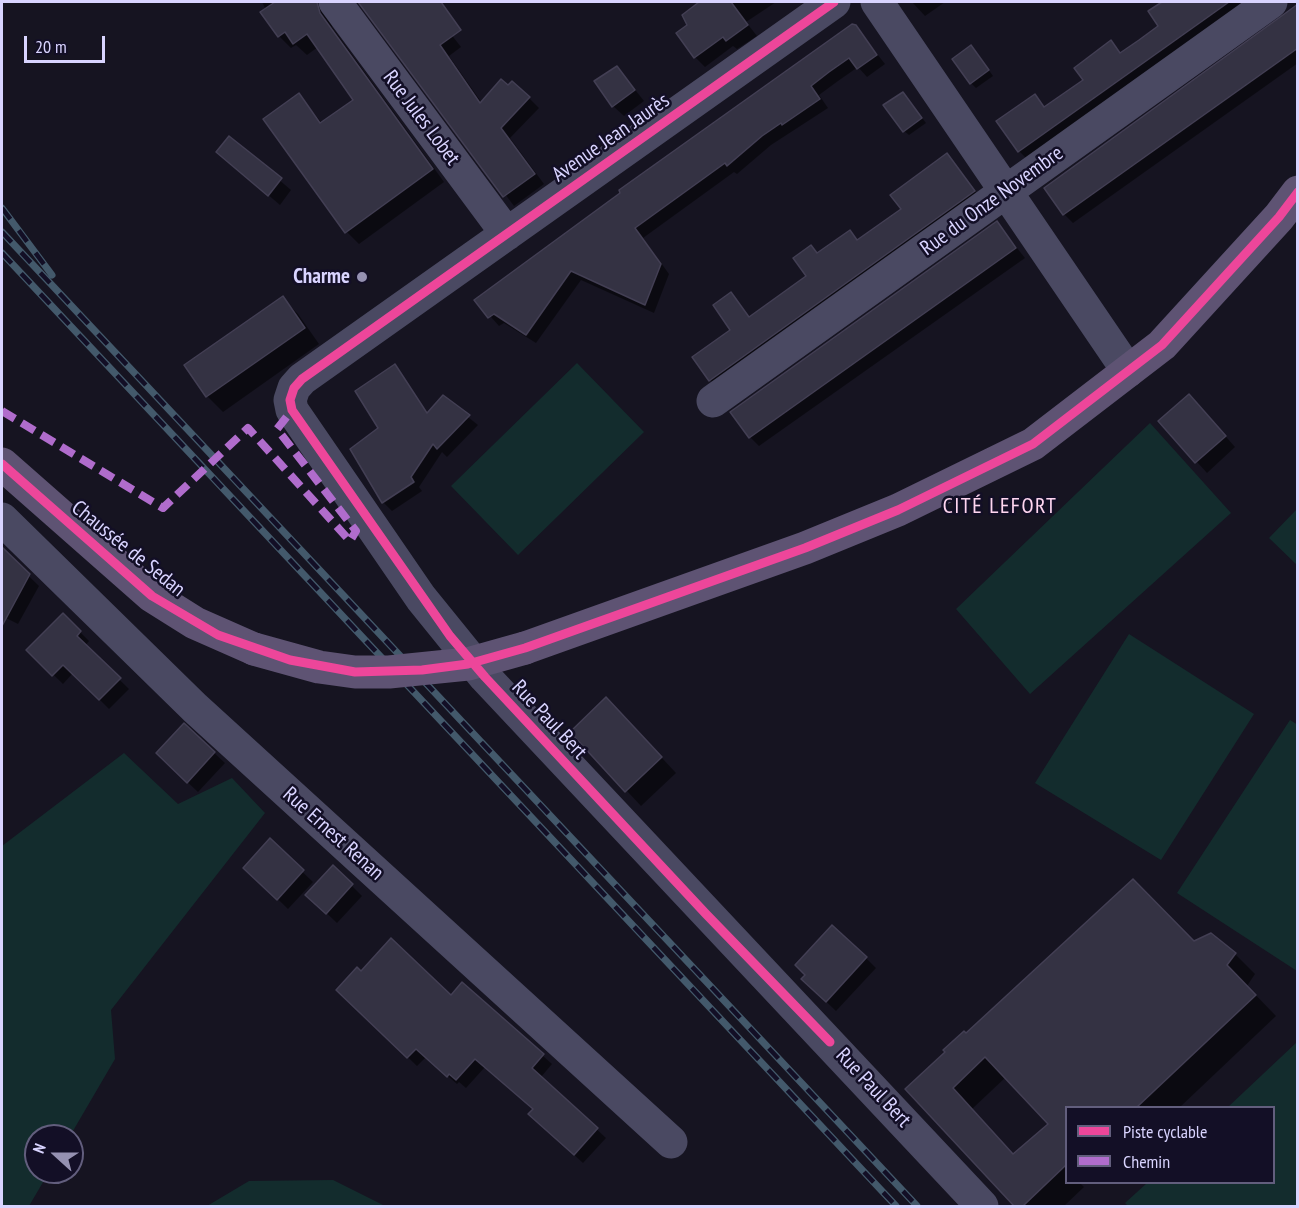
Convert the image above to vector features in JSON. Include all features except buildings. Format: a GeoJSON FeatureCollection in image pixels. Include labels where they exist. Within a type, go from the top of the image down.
{"type":"FeatureCollection","features":[{"type":"Feature","properties":{"kind":"main road","name":"Chaussée de Sedan"},"geometry":{"type":"LineString","coordinates":[[2,464],[152,596],[195,623],[254,649],[319,667],[355,672],[389,672],[468,664],[525,648],[806,548],[898,510],[1033,444],[1162,345],[1279,217],[1298,192]]}},
{"type":"Feature","properties":{"kind":"street","name":"Rue Jules Lobet"},"geometry":{"type":"LineString","coordinates":[[335,2],[507,234]]}},
{"type":"Feature","properties":{"kind":"street","name":"Avenue Jean Jaurès"},"geometry":{"type":"LineString","coordinates":[[408,303],[834,2]]}},
{"type":"Feature","properties":{"kind":"street"},"geometry":{"type":"LineString","coordinates":[[877,2],[1128,371]]}},
{"type":"Feature","properties":{"kind":"street","name":"Rue du Onze Novembre"},"geometry":{"type":"LineString","coordinates":[[713,401],[1270,2]]}},
{"type":"Feature","properties":{"kind":"street","name":"Rue Paul Bert"},"geometry":{"type":"LineString","coordinates":[[408,303],[302,379],[292,394],[292,410],[421,598],[471,661],[982,1206]]}},
{"type":"Feature","properties":{"kind":"street","name":"Rue Ernest Renan"},"geometry":{"type":"LineString","coordinates":[[2,519],[195,708],[671,1142]]}},
{"type":"Feature","properties":{"kind":"green space"},"geometry":{"type":"Polygon","coordinates":[[[577,363],[644,432],[518,555],[451,486],[577,363]]]}},
{"type":"Feature","properties":{"kind":"green space"},"geometry":{"type":"Polygon","coordinates":[[[1150,423],[1231,513],[1030,694],[956,609],[1150,423]]]}},
{"type":"Feature","properties":{"kind":"green space"},"geometry":{"type":"Polygon","coordinates":[[[1297,509],[1297,565],[1269,538],[1297,509]]]}},
{"type":"Feature","properties":{"kind":"green space"},"geometry":{"type":"Polygon","coordinates":[[[1129,634],[1254,714],[1161,860],[1035,783],[1129,634]]]}},
{"type":"Feature","properties":{"kind":"green space"},"geometry":{"type":"Polygon","coordinates":[[[1290,720],[1298,725],[1297,971],[1177,893],[1290,720]]]}},
{"type":"Feature","properties":{"kind":"green space"},"geometry":{"type":"Polygon","coordinates":[[[124,753],[178,804],[232,778],[265,813],[111,1010],[115,1059],[77,1124],[24,1124],[24,1184],[42,1184],[29,1206],[2,1206],[2,846],[124,753]]]}},
{"type":"Feature","properties":{"kind":"green space"},"geometry":{"type":"Polygon","coordinates":[[[1297,1042],[1297,1206],[1128,1206],[1125,1203],[1146,1184],[1275,1184],[1275,1106],[1229,1106],[1297,1042]]]}},
{"type":"Feature","properties":{"kind":"green space"},"geometry":{"type":"Polygon","coordinates":[[[333,1180],[385,1206],[207,1206],[249,1181],[333,1180]]]}},
{"type":"Feature","properties":{"kind":"railway"},"geometry":{"type":"LineString","coordinates":[[2,208],[52,275]]}},
{"type":"Feature","properties":{"kind":"railway"},"geometry":{"type":"LineString","coordinates":[[2,232],[917,1206]]}},
{"type":"Feature","properties":{"kind":"railway"},"geometry":{"type":"LineString","coordinates":[[2,253],[896,1206]]}},
{"type":"Feature","properties":{"kind":"marked path"},"geometry":{"type":"LineString","coordinates":[[2,411],[163,508],[248,428],[350,541],[356,531],[277,429],[292,410]]}},
{"type":"Feature","properties":{"kind":"cycle path"},"geometry":{"type":"LineString","coordinates":[[830,1042],[706,914],[485,677],[450,636],[292,410],[290,400],[294,388],[302,379],[834,2]]}},
{"type":"Feature","properties":{"kind":"cycle path"},"geometry":{"type":"LineString","coordinates":[[2,464],[152,596],[218,635],[290,660],[355,672],[422,670],[468,664],[525,648],[805,548],[898,510],[1033,444],[1162,345],[1279,217],[1298,192]]}},
{"type":"Feature","properties":{"kind":"place","name":"Charme"},"geometry":{"type":"Point","coordinates":[362,277]}},
{"type":"Feature","properties":{"kind":"district","name":"CITÉ LEFORT"},"geometry":{"type":"Point","coordinates":[1000,507]}}]}
